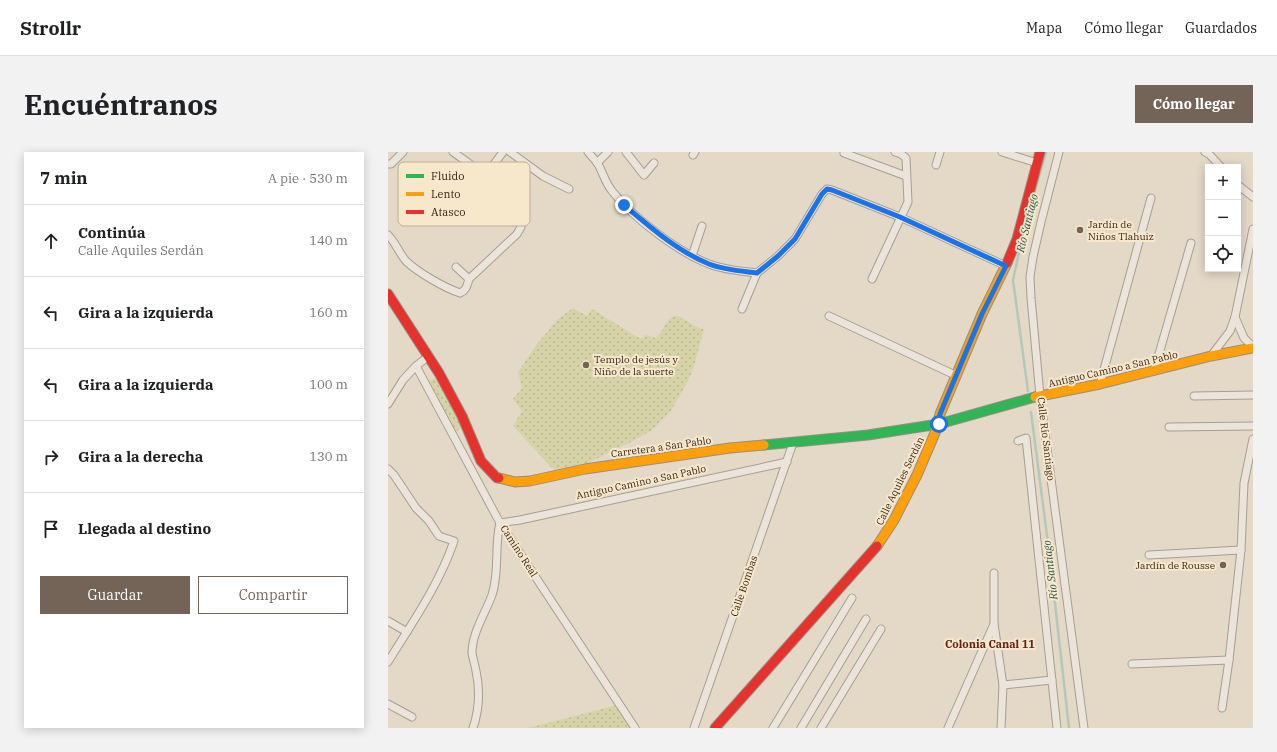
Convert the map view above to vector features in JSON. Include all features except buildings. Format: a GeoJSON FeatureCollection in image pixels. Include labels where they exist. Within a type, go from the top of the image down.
{"type":"FeatureCollection","features":[{"type":"Feature","properties":{"kind":"main road","name":"Calle Aquiles Serdán"},"geometry":{"type":"LineString","coordinates":[[716,728],[881,542],[901,508],[923,463],[939,424],[940,414],[982,314],[1006,266],[1017,239],[1040,152]]}},
{"type":"Feature","properties":{"kind":"main road","name":"Carretera a San Pablo"},"geometry":{"type":"LineString","coordinates":[[388,294],[429,356],[462,416],[481,460],[497,478],[515,482],[530,481],[585,469],[663,457],[730,448],[794,443],[939,424],[1040,396]]}},
{"type":"Feature","properties":{"kind":"main road","name":"Antiguo Camino a San Pablo"},"geometry":{"type":"LineString","coordinates":[[1040,396],[1100,384],[1253,347]]}},
{"type":"Feature","properties":{"kind":"street"},"geometry":{"type":"LineString","coordinates":[[388,164],[391,164],[403,152]]}},
{"type":"Feature","properties":{"kind":"street"},"geometry":{"type":"LineString","coordinates":[[453,152],[467,162]]}},
{"type":"Feature","properties":{"kind":"street"},"geometry":{"type":"LineString","coordinates":[[496,162],[503,152]]}},
{"type":"Feature","properties":{"kind":"street"},"geometry":{"type":"LineString","coordinates":[[510,152],[524,162]]}},
{"type":"Feature","properties":{"kind":"street"},"geometry":{"type":"LineString","coordinates":[[588,152],[597,163],[611,190],[624,205],[652,230],[692,256],[710,264],[757,273]]}},
{"type":"Feature","properties":{"kind":"street"},"geometry":{"type":"LineString","coordinates":[[597,163],[608,152]]}},
{"type":"Feature","properties":{"kind":"street"},"geometry":{"type":"LineString","coordinates":[[626,152],[644,175],[654,163]]}},
{"type":"Feature","properties":{"kind":"street"},"geometry":{"type":"LineString","coordinates":[[844,152],[906,176]]}},
{"type":"Feature","properties":{"kind":"street"},"geometry":{"type":"LineString","coordinates":[[872,279],[908,202],[906,158],[894,152]]}},
{"type":"Feature","properties":{"kind":"street"},"geometry":{"type":"LineString","coordinates":[[936,164],[940,152]]}},
{"type":"Feature","properties":{"kind":"street"},"geometry":{"type":"LineString","coordinates":[[1002,152],[1037,163]]}},
{"type":"Feature","properties":{"kind":"street","name":"Calle Río Santiago"},"geometry":{"type":"LineString","coordinates":[[1059,152],[1041,222],[1030,277],[1030,298],[1040,396],[1084,728]]}},
{"type":"Feature","properties":{"kind":"street"},"geometry":{"type":"LineString","coordinates":[[1205,152],[1209,154],[1218,164]]}},
{"type":"Feature","properties":{"kind":"street"},"geometry":{"type":"LineString","coordinates":[[530,167],[543,176],[569,189]]}},
{"type":"Feature","properties":{"kind":"street"},"geometry":{"type":"LineString","coordinates":[[1241,187],[1253,197]]}},
{"type":"Feature","properties":{"kind":"street"},"geometry":{"type":"LineString","coordinates":[[742,308],[757,273],[778,256],[795,239],[822,194],[827,189],[900,217],[1006,266]]}},
{"type":"Feature","properties":{"kind":"street"},"geometry":{"type":"LineString","coordinates":[[1100,384],[1151,198]]}},
{"type":"Feature","properties":{"kind":"street"},"geometry":{"type":"LineString","coordinates":[[388,235],[394,241],[406,261],[414,268],[446,288],[460,293],[465,291],[469,279],[517,234],[521,226]]}},
{"type":"Feature","properties":{"kind":"street"},"geometry":{"type":"LineString","coordinates":[[692,256],[702,226]]}},
{"type":"Feature","properties":{"kind":"street"},"geometry":{"type":"LineString","coordinates":[[1211,356],[1230,331],[1235,317],[1253,228]]}},
{"type":"Feature","properties":{"kind":"street"},"geometry":{"type":"LineString","coordinates":[[1154,371],[1191,242]]}},
{"type":"Feature","properties":{"kind":"street"},"geometry":{"type":"LineString","coordinates":[[456,267],[469,279]]}},
{"type":"Feature","properties":{"kind":"street"},"geometry":{"type":"LineString","coordinates":[[829,316],[957,376]]}},
{"type":"Feature","properties":{"kind":"street"},"geometry":{"type":"LineString","coordinates":[[1235,317],[1244,338],[1253,347]]}},
{"type":"Feature","properties":{"kind":"street"},"geometry":{"type":"LineString","coordinates":[[388,404],[403,380],[416,366],[429,356]]}},
{"type":"Feature","properties":{"kind":"street","name":"Camino Real"},"geometry":{"type":"LineString","coordinates":[[416,366],[500,523],[635,728]]}},
{"type":"Feature","properties":{"kind":"street"},"geometry":{"type":"LineString","coordinates":[[1194,396],[1253,395]]}},
{"type":"Feature","properties":{"kind":"street"},"geometry":{"type":"LineString","coordinates":[[1169,427],[1253,426]]}},
{"type":"Feature","properties":{"kind":"street"},"geometry":{"type":"LineString","coordinates":[[1018,441],[1026,438],[1057,728]]}},
{"type":"Feature","properties":{"kind":"street"},"geometry":{"type":"LineString","coordinates":[[1222,708],[1229,660],[1241,550],[1244,483],[1253,439]]}},
{"type":"Feature","properties":{"kind":"street","name":"Calle Bombas"},"geometry":{"type":"LineString","coordinates":[[694,728],[794,443]]}},
{"type":"Feature","properties":{"kind":"street","name":"Antiguo Camino a San Pablo"},"geometry":{"type":"LineString","coordinates":[[500,523],[787,462]]}},
{"type":"Feature","properties":{"kind":"street"},"geometry":{"type":"LineString","coordinates":[[388,469],[394,475],[416,508],[429,521],[439,536],[454,541],[431,594],[388,662]]}},
{"type":"Feature","properties":{"kind":"street"},"geometry":{"type":"LineString","coordinates":[[473,728],[477,705],[478,686],[472,653],[475,635],[492,594],[498,556],[498,530],[500,523]]}},
{"type":"Feature","properties":{"kind":"street"},"geometry":{"type":"LineString","coordinates":[[1150,554],[1241,550]]}},
{"type":"Feature","properties":{"kind":"street"},"geometry":{"type":"LineString","coordinates":[[994,573],[994,624],[1003,685],[1001,728]]}},
{"type":"Feature","properties":{"kind":"street"},"geometry":{"type":"LineString","coordinates":[[773,728],[852,598]]}},
{"type":"Feature","properties":{"kind":"street"},"geometry":{"type":"LineString","coordinates":[[801,728],[866,619]]}},
{"type":"Feature","properties":{"kind":"street"},"geometry":{"type":"LineString","coordinates":[[388,621],[407,632]]}},
{"type":"Feature","properties":{"kind":"street"},"geometry":{"type":"LineString","coordinates":[[948,728],[994,624]]}},
{"type":"Feature","properties":{"kind":"street"},"geometry":{"type":"LineString","coordinates":[[821,728],[881,630]]}},
{"type":"Feature","properties":{"kind":"street"},"geometry":{"type":"LineString","coordinates":[[1132,664],[1229,660]]}},
{"type":"Feature","properties":{"kind":"street"},"geometry":{"type":"LineString","coordinates":[[1003,685],[1052,680]]}},
{"type":"Feature","properties":{"kind":"street"},"geometry":{"type":"LineString","coordinates":[[388,704],[412,718]]}},
{"type":"Feature","properties":{"kind":"shaded area"},"geometry":{"type":"Polygon","coordinates":[[[573,308],[587,316],[592,309],[641,339],[646,335],[655,338],[670,319],[678,316],[701,329],[704,329],[689,379],[671,411],[651,431],[584,465],[557,471],[552,468],[513,426],[522,411],[513,399],[522,388],[518,372],[537,344],[558,319],[573,308]]]}},
{"type":"Feature","properties":{"kind":"shaded area"},"geometry":{"type":"Polygon","coordinates":[[[435,378],[462,427],[454,433],[427,382],[435,378]]]}},
{"type":"Feature","properties":{"kind":"shaded area"},"geometry":{"type":"Polygon","coordinates":[[[621,704],[637,728],[528,728],[621,704]]]}},
{"type":"Feature","properties":{"kind":"waterway","name":"Río Santiago"},"geometry":{"type":"LineString","coordinates":[[1032,201],[1046,152]]}},
{"type":"Feature","properties":{"kind":"waterway","name":"Río Santiago"},"geometry":{"type":"LineString","coordinates":[[1022,239],[1013,280],[1028,391]]}},
{"type":"Feature","properties":{"kind":"waterway","name":"Río Santiago"},"geometry":{"type":"LineString","coordinates":[[1031,412],[1050,559],[1069,728]]}},
{"type":"Feature","properties":{"kind":"traffic: fast"},"geometry":{"type":"LineString","coordinates":[[764,445],[868,435],[939,424],[1035,397]]}},
{"type":"Feature","properties":{"kind":"traffic: slow"},"geometry":{"type":"LineString","coordinates":[[877,546],[894,520],[917,475],[935,433],[940,414],[982,314],[1007,263]]}},
{"type":"Feature","properties":{"kind":"traffic: slow"},"geometry":{"type":"LineString","coordinates":[[1035,397],[1100,384],[1211,356],[1253,348]]}},
{"type":"Feature","properties":{"kind":"traffic: slow"},"geometry":{"type":"LineString","coordinates":[[499,478],[515,482],[530,481],[585,469],[730,448],[764,445]]}},
{"type":"Feature","properties":{"kind":"traffic: jam"},"geometry":{"type":"LineString","coordinates":[[1007,263],[1017,239],[1040,152]]}},
{"type":"Feature","properties":{"kind":"traffic: jam"},"geometry":{"type":"LineString","coordinates":[[388,294],[439,373],[462,416],[481,461],[497,478],[499,478]]}},
{"type":"Feature","properties":{"kind":"traffic: jam"},"geometry":{"type":"LineString","coordinates":[[715,728],[877,546]]}},
{"type":"Feature","properties":{"kind":"place","name":"Jardín de Niños Tlahuiz"},"geometry":{"type":"Point","coordinates":[1080,230]}},
{"type":"Feature","properties":{"kind":"place","name":"Templo de jesús y Niño de la suerte"},"geometry":{"type":"Point","coordinates":[586,365]}},
{"type":"Feature","properties":{"kind":"place","name":"Jardín de Rousse"},"geometry":{"type":"Point","coordinates":[1223,565]}},
{"type":"Feature","properties":{"kind":"district","name":"Colonia Canal 11"},"geometry":{"type":"Point","coordinates":[990,644]}},
{"type":"Feature","properties":{"kind":"route"},"geometry":{"type":"LineString","coordinates":[[624,205],[652,230],[692,256],[710,264],[725,268],[757,273],[778,256],[795,239],[822,194],[827,189],[900,217],[1006,266],[982,314],[940,414],[939,424]]}}]}
